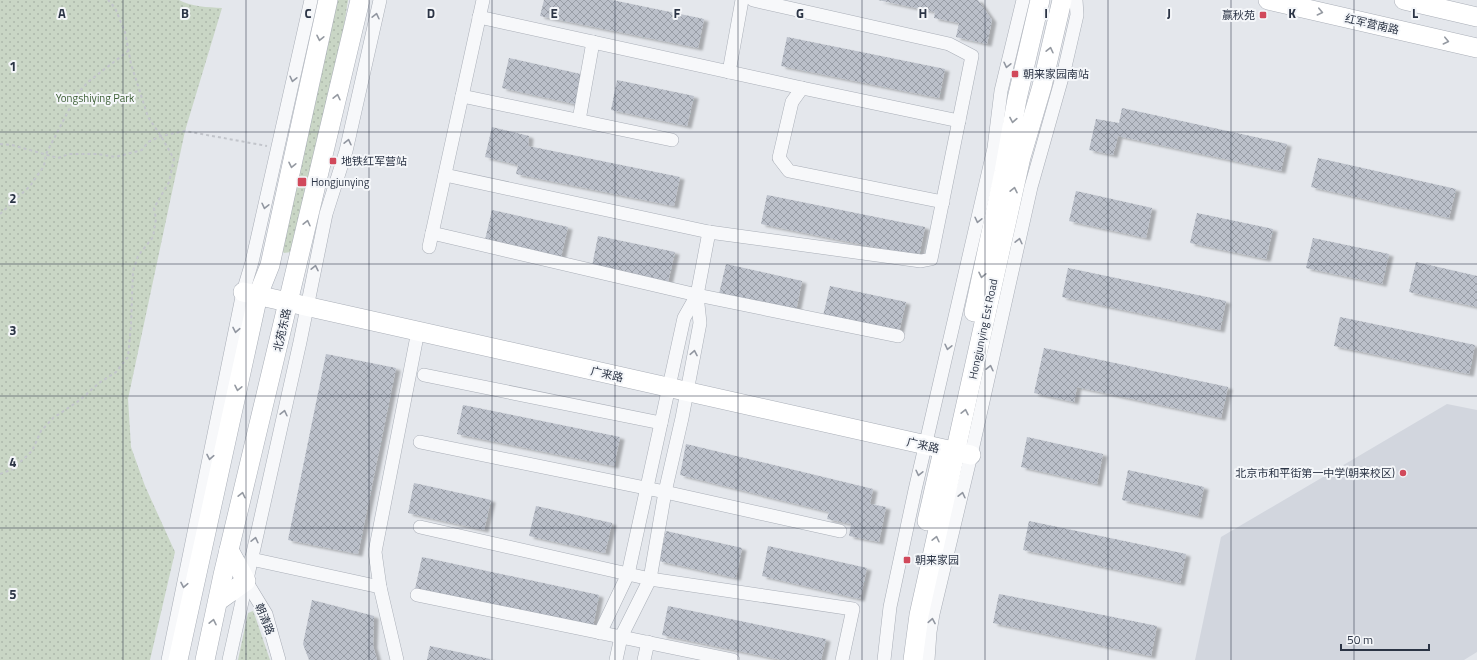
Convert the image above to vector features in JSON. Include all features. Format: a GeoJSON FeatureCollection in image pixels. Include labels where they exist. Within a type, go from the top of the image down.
{"type":"FeatureCollection","features":[{"type":"Feature","properties":{"kind":"street"},"geometry":{"type":"LineString","coordinates":[[178,660],[249,335],[252,262],[311,0]]}},
{"type":"Feature","properties":{"kind":"street"},"geometry":{"type":"LineString","coordinates":[[168,660],[251,294],[270,265],[328,0]]}},
{"type":"Feature","properties":{"kind":"street","name":"北苑东路"},"geometry":{"type":"LineString","coordinates":[[205,660],[229,550],[279,342],[298,304],[298,260],[360,0]]}},
{"type":"Feature","properties":{"kind":"street"},"geometry":{"type":"LineString","coordinates":[[229,660],[251,559],[298,304],[346,151],[380,0]]}},
{"type":"Feature","properties":{"kind":"street"},"geometry":{"type":"LineString","coordinates":[[429,247],[483,0]]}},
{"type":"Feature","properties":{"kind":"street"},"geometry":{"type":"LineString","coordinates":[[729,72],[742,0]]}},
{"type":"Feature","properties":{"kind":"street"},"geometry":{"type":"LineString","coordinates":[[445,175],[709,232],[921,261],[931,259],[972,56],[949,44],[753,0]]}},
{"type":"Feature","properties":{"kind":"street"},"geometry":{"type":"LineString","coordinates":[[928,660],[949,450],[994,148],[1001,91],[1023,0]]}},
{"type":"Feature","properties":{"kind":"street","name":"Hongjunying Est Road"},"geometry":{"type":"LineString","coordinates":[[913,660],[919,615],[949,450],[1017,99],[1040,0]]}},
{"type":"Feature","properties":{"kind":"street","name":"Hongjunying Est Road"},"geometry":{"type":"LineString","coordinates":[[901,660],[910,601],[1020,164],[1042,86],[1062,0]]}},
{"type":"Feature","properties":{"kind":"street"},"geometry":{"type":"LineString","coordinates":[[884,660],[890,607],[949,450],[1031,187],[1065,68],[1077,15],[1076,0]]}},
{"type":"Feature","properties":{"kind":"street","name":"红军营南路"},"geometry":{"type":"LineString","coordinates":[[1268,0],[1477,48]]}},
{"type":"Feature","properties":{"kind":"street"},"geometry":{"type":"LineString","coordinates":[[1404,0],[1477,17]]}},
{"type":"Feature","properties":{"kind":"street"},"geometry":{"type":"LineString","coordinates":[[479,17],[959,121]]}},
{"type":"Feature","properties":{"kind":"street"},"geometry":{"type":"LineString","coordinates":[[579,120],[593,42]]}},
{"type":"Feature","properties":{"kind":"street"},"geometry":{"type":"LineString","coordinates":[[802,88],[792,102],[779,158],[789,171],[943,202]]}},
{"type":"Feature","properties":{"kind":"street"},"geometry":{"type":"LineString","coordinates":[[462,96],[672,140]]}},
{"type":"Feature","properties":{"kind":"street"},"geometry":{"type":"LineString","coordinates":[[600,633],[628,574],[661,423],[678,389],[700,323],[697,295],[709,232]]}},
{"type":"Feature","properties":{"kind":"street"},"geometry":{"type":"LineString","coordinates":[[432,233],[697,295],[898,336]]}},
{"type":"Feature","properties":{"kind":"street"},"geometry":{"type":"LineString","coordinates":[[272,254],[298,260]]}},
{"type":"Feature","properties":{"kind":"street","name":"广来路"},"geometry":{"type":"LineString","coordinates":[[251,294],[949,450]]}},
{"type":"Feature","properties":{"kind":"street"},"geometry":{"type":"LineString","coordinates":[[616,660],[621,637],[650,578],[665,492],[682,418],[678,389],[684,318],[697,295]]}},
{"type":"Feature","properties":{"kind":"street"},"geometry":{"type":"LineString","coordinates":[[397,660],[380,587],[375,552],[418,331]]}},
{"type":"Feature","properties":{"kind":"street"},"geometry":{"type":"LineString","coordinates":[[249,335],[279,342]]}},
{"type":"Feature","properties":{"kind":"street"},"geometry":{"type":"LineString","coordinates":[[424,375],[661,423]]}},
{"type":"Feature","properties":{"kind":"street"},"geometry":{"type":"LineString","coordinates":[[420,442],[647,488],[840,531]]}},
{"type":"Feature","properties":{"kind":"street"},"geometry":{"type":"LineString","coordinates":[[420,527],[628,574],[853,609],[842,660]]}},
{"type":"Feature","properties":{"kind":"street"},"geometry":{"type":"LineString","coordinates":[[229,550],[246,581]]}},
{"type":"Feature","properties":{"kind":"street"},"geometry":{"type":"LineString","coordinates":[[251,559],[380,587]]}},
{"type":"Feature","properties":{"kind":"street"},"geometry":{"type":"LineString","coordinates":[[218,601],[246,581]]}},
{"type":"Feature","properties":{"kind":"street","name":"朝清路"},"geometry":{"type":"LineString","coordinates":[[246,581],[266,614],[279,660]]}},
{"type":"Feature","properties":{"kind":"street"},"geometry":{"type":"LineString","coordinates":[[417,595],[733,660]]}},
{"type":"Feature","properties":{"kind":"street"},"geometry":{"type":"LineString","coordinates":[[644,660],[648,642]]}},
{"type":"Feature","properties":{"kind":"path"},"geometry":{"type":"LineString","coordinates":[[0,474],[13,469],[32,451],[41,431],[53,418],[80,400],[99,383],[116,372],[128,357],[133,271],[138,256],[153,237],[156,219],[154,208],[170,182],[174,159],[148,117],[130,64],[125,32],[115,8],[108,0]]}},
{"type":"Feature","properties":{"kind":"path"},"geometry":{"type":"LineString","coordinates":[[0,214],[30,186],[44,166],[46,154],[77,94],[88,82],[128,51]]}},
{"type":"Feature","properties":{"kind":"path"},"geometry":{"type":"LineString","coordinates":[[0,144],[12,145],[58,158],[69,154],[98,154],[115,157],[142,150],[148,142],[161,136],[185,131],[278,148]]}},
{"type":"Feature","properties":{"kind":"shaded area","name":"北京市和平街第一中学(朝来校区)"},"geometry":{"type":"Polygon","coordinates":[[[1447,404],[1477,410],[1477,652],[1464,660],[1195,660],[1221,537],[1447,404]]]}},
{"type":"Feature","properties":{"kind":"green space","name":"Yongshiying Park"},"geometry":{"type":"Polygon","coordinates":[[[0,0],[179,0],[194,5],[222,8],[185,131],[128,399],[131,447],[145,486],[175,552],[150,660],[0,660],[0,0]]]}},
{"type":"Feature","properties":{"kind":"green space"},"geometry":{"type":"Polygon","coordinates":[[[334,0],[348,0],[344,26],[291,252],[284,253],[282,251],[334,0]]]}},
{"type":"Feature","properties":{"kind":"green space"},"geometry":{"type":"Polygon","coordinates":[[[253,611],[270,660],[238,660],[248,613],[253,611]]]}},
{"type":"Feature","properties":{"kind":"building"},"geometry":{"type":"Polygon","coordinates":[[[544,0],[612,0],[704,19],[698,48],[540,16],[544,0]]]}},
{"type":"Feature","properties":{"kind":"building"},"geometry":{"type":"Polygon","coordinates":[[[878,0],[978,0],[992,20],[987,44],[956,37],[959,23],[934,18],[935,12],[878,0]]]}},
{"type":"Feature","properties":{"kind":"building"},"geometry":{"type":"Polygon","coordinates":[[[787,37],[945,69],[939,98],[781,66],[787,37]]]}},
{"type":"Feature","properties":{"kind":"building"},"geometry":{"type":"Polygon","coordinates":[[[509,58],[585,75],[579,105],[502,88],[509,58]]]}},
{"type":"Feature","properties":{"kind":"building"},"geometry":{"type":"Polygon","coordinates":[[[617,80],[694,96],[687,126],[611,110],[617,80]]]}},
{"type":"Feature","properties":{"kind":"building"},"geometry":{"type":"Polygon","coordinates":[[[1122,108],[1287,144],[1281,171],[1118,136],[1113,155],[1089,150],[1096,119],[1119,123],[1122,108]]]}},
{"type":"Feature","properties":{"kind":"building"},"geometry":{"type":"Polygon","coordinates":[[[492,127],[529,136],[528,146],[680,177],[674,206],[516,174],[518,165],[485,157],[492,127]]]}},
{"type":"Feature","properties":{"kind":"building"},"geometry":{"type":"Polygon","coordinates":[[[1318,158],[1456,189],[1449,218],[1311,187],[1318,158]]]}},
{"type":"Feature","properties":{"kind":"building"},"geometry":{"type":"Polygon","coordinates":[[[1076,191],[1152,208],[1146,238],[1069,221],[1076,191]]]}},
{"type":"Feature","properties":{"kind":"building"},"geometry":{"type":"Polygon","coordinates":[[[767,195],[925,227],[919,256],[761,224],[767,195]]]}},
{"type":"Feature","properties":{"kind":"building"},"geometry":{"type":"Polygon","coordinates":[[[492,210],[568,227],[561,257],[485,240],[492,210]]]}},
{"type":"Feature","properties":{"kind":"building"},"geometry":{"type":"Polygon","coordinates":[[[1197,213],[1273,229],[1266,259],[1190,243],[1197,213]]]}},
{"type":"Feature","properties":{"kind":"building"},"geometry":{"type":"Polygon","coordinates":[[[598,236],[675,252],[668,282],[592,266],[598,236]]]}},
{"type":"Feature","properties":{"kind":"building"},"geometry":{"type":"Polygon","coordinates":[[[1313,238],[1389,254],[1382,284],[1306,268],[1313,238]]]}},
{"type":"Feature","properties":{"kind":"building"},"geometry":{"type":"Polygon","coordinates":[[[1416,262],[1477,276],[1477,307],[1409,292],[1416,262]]]}},
{"type":"Feature","properties":{"kind":"building"},"geometry":{"type":"Polygon","coordinates":[[[726,264],[802,281],[796,311],[719,294],[726,264]]]}},
{"type":"Feature","properties":{"kind":"building"},"geometry":{"type":"Polygon","coordinates":[[[1068,268],[1226,301],[1220,330],[1062,297],[1068,268]]]}},
{"type":"Feature","properties":{"kind":"building"},"geometry":{"type":"Polygon","coordinates":[[[830,286],[906,302],[899,332],[823,316],[830,286]]]}},
{"type":"Feature","properties":{"kind":"building"},"geometry":{"type":"Polygon","coordinates":[[[1340,317],[1475,345],[1469,374],[1334,346],[1340,317]]]}},
{"type":"Feature","properties":{"kind":"building"},"geometry":{"type":"Polygon","coordinates":[[[1044,348],[1228,387],[1221,418],[1077,387],[1074,402],[1034,393],[1044,348]]]}},
{"type":"Feature","properties":{"kind":"building"},"geometry":{"type":"Polygon","coordinates":[[[326,354],[396,368],[358,554],[288,540],[326,354]]]}},
{"type":"Feature","properties":{"kind":"building"},"geometry":{"type":"Polygon","coordinates":[[[463,405],[620,437],[614,466],[457,434],[463,405]]]}},
{"type":"Feature","properties":{"kind":"building"},"geometry":{"type":"Polygon","coordinates":[[[1027,437],[1103,454],[1097,484],[1021,467],[1027,437]]]}},
{"type":"Feature","properties":{"kind":"building"},"geometry":{"type":"Polygon","coordinates":[[[686,444],[873,489],[870,504],[886,507],[879,542],[849,536],[851,524],[827,519],[829,512],[680,475],[686,444]]]}},
{"type":"Feature","properties":{"kind":"building"},"geometry":{"type":"Polygon","coordinates":[[[1128,470],[1204,487],[1198,516],[1122,500],[1128,470]]]}},
{"type":"Feature","properties":{"kind":"building"},"geometry":{"type":"Polygon","coordinates":[[[414,483],[491,500],[484,530],[408,513],[414,483]]]}},
{"type":"Feature","properties":{"kind":"building"},"geometry":{"type":"Polygon","coordinates":[[[536,506],[612,523],[605,553],[529,536],[536,506]]]}},
{"type":"Feature","properties":{"kind":"building"},"geometry":{"type":"Polygon","coordinates":[[[1029,521],[1186,554],[1180,583],[1023,550],[1029,521]]]}},
{"type":"Feature","properties":{"kind":"building"},"geometry":{"type":"Polygon","coordinates":[[[666,531],[742,548],[736,578],[659,561],[666,531]]]}},
{"type":"Feature","properties":{"kind":"building"},"geometry":{"type":"Polygon","coordinates":[[[768,546],[867,568],[860,599],[762,576],[768,546]]]}},
{"type":"Feature","properties":{"kind":"building"},"geometry":{"type":"Polygon","coordinates":[[[422,557],[599,595],[593,626],[415,589],[422,557]]]}},
{"type":"Feature","properties":{"kind":"building"},"geometry":{"type":"Polygon","coordinates":[[[999,594],[1157,626],[1151,656],[993,623],[999,594]]]}},
{"type":"Feature","properties":{"kind":"building"},"geometry":{"type":"Polygon","coordinates":[[[312,600],[374,616],[373,646],[377,660],[309,660],[303,644],[312,600]]]}},
{"type":"Feature","properties":{"kind":"building"},"geometry":{"type":"Polygon","coordinates":[[[668,606],[826,639],[821,660],[782,660],[662,635],[668,606]]]}},
{"type":"Feature","properties":{"kind":"building"},"geometry":{"type":"Polygon","coordinates":[[[430,646],[490,659],[490,660],[427,660],[430,646]]]}},
{"type":"Feature","properties":{"kind":"place","name":"赢秋苑"},"geometry":{"type":"Point","coordinates":[1263,15]}},
{"type":"Feature","properties":{"kind":"place","name":"朝来家园南站"},"geometry":{"type":"Point","coordinates":[1015,74]}},
{"type":"Feature","properties":{"kind":"place","name":"地铁红军营站"},"geometry":{"type":"Point","coordinates":[333,161]}},
{"type":"Feature","properties":{"kind":"place","name":"Hongjunying"},"geometry":{"type":"Point","coordinates":[302,182]}},
{"type":"Feature","properties":{"kind":"place","name":"北京市和平街第一中学(朝来校区)"},"geometry":{"type":"Point","coordinates":[1403,473]}},
{"type":"Feature","properties":{"kind":"place","name":"朝来家园"},"geometry":{"type":"Point","coordinates":[907,560]}}]}
